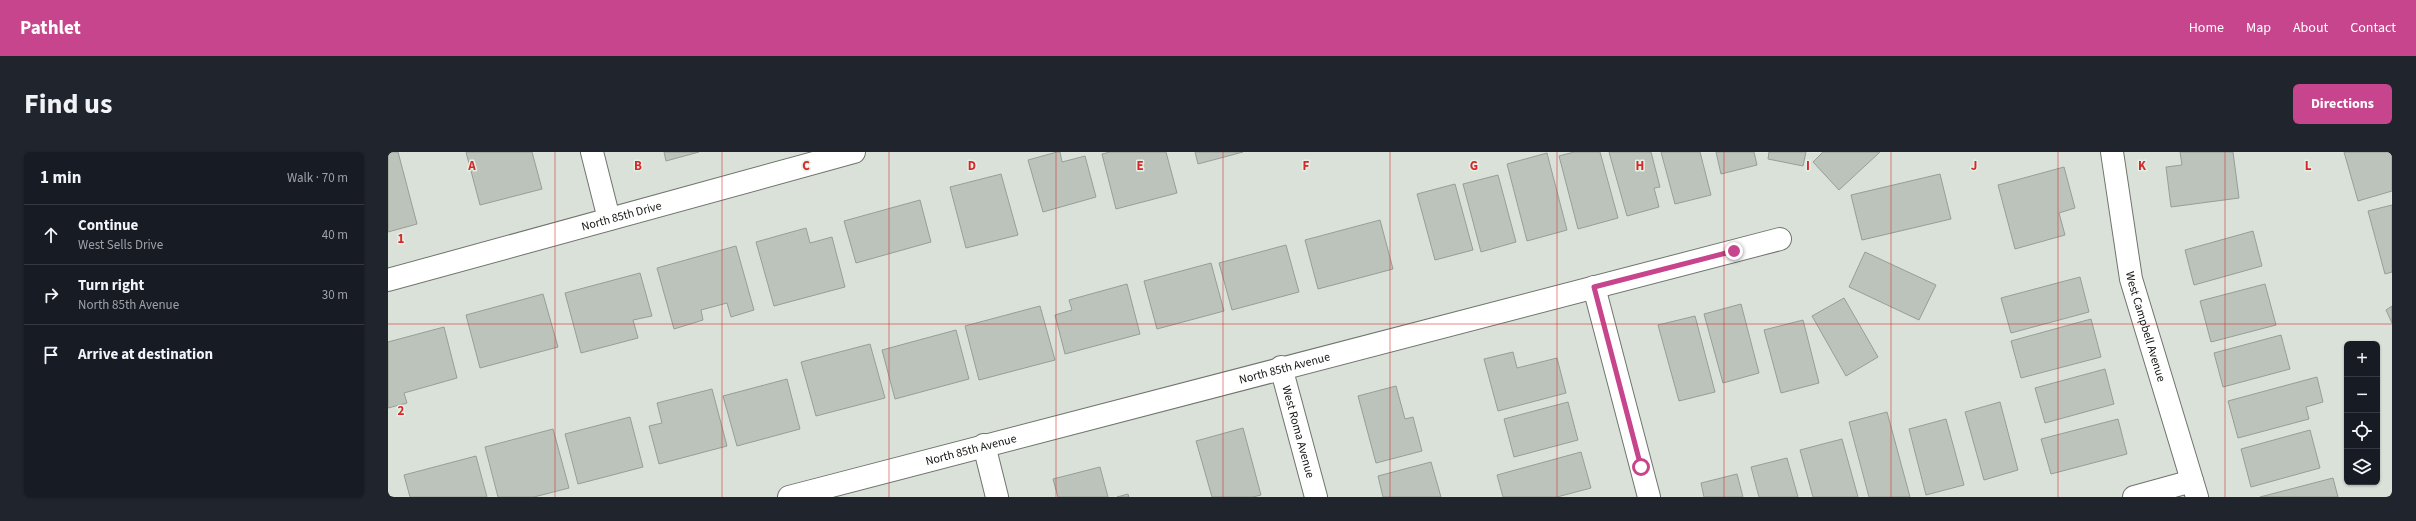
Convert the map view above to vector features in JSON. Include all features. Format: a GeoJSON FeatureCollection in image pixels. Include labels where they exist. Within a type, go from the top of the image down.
{"type":"FeatureCollection","features":[{"type":"Feature","properties":{"kind":"street"},"geometry":{"type":"LineString","coordinates":[[592,152],[610,219]]}},
{"type":"Feature","properties":{"kind":"street","name":"North 85th Drive"},"geometry":{"type":"LineString","coordinates":[[388,280],[854,152]]}},
{"type":"Feature","properties":{"kind":"street","name":"West Campbell Avenue"},"geometry":{"type":"LineString","coordinates":[[2112,152],[2131,279],[2194,489]]}},
{"type":"Feature","properties":{"kind":"street","name":"North 85th Avenue"},"geometry":{"type":"LineString","coordinates":[[789,497],[1281,367],[1780,239]]}},
{"type":"Feature","properties":{"kind":"street"},"geometry":{"type":"LineString","coordinates":[[1594,287],[1649,497]]}},
{"type":"Feature","properties":{"kind":"street","name":"West Roma Avenue"},"geometry":{"type":"LineString","coordinates":[[1281,367],[1316,497]]}},
{"type":"Feature","properties":{"kind":"street"},"geometry":{"type":"LineString","coordinates":[[984,445],[997,497]]}},
{"type":"Feature","properties":{"kind":"street"},"geometry":{"type":"LineString","coordinates":[[2134,497],[2194,489]]}},
{"type":"Feature","properties":{"kind":"building"},"geometry":{"type":"Polygon","coordinates":[[[388,152],[398,152],[417,224],[388,232],[388,152]]]}},
{"type":"Feature","properties":{"kind":"building"},"geometry":{"type":"Polygon","coordinates":[[[466,152],[532,152],[542,189],[480,205],[466,152]]]}},
{"type":"Feature","properties":{"kind":"building"},"geometry":{"type":"Polygon","coordinates":[[[664,152],[699,152],[666,161],[664,152]]]}},
{"type":"Feature","properties":{"kind":"building"},"geometry":{"type":"Polygon","coordinates":[[[1060,152],[1062,162],[1085,156],[1096,197],[1043,212],[1028,160],[1060,152]]]}},
{"type":"Feature","properties":{"kind":"building"},"geometry":{"type":"Polygon","coordinates":[[[1110,152],[1166,152],[1177,193],[1116,209],[1102,154],[1110,152]]]}},
{"type":"Feature","properties":{"kind":"building"},"geometry":{"type":"Polygon","coordinates":[[[1195,152],[1243,152],[1198,164],[1195,152]]]}},
{"type":"Feature","properties":{"kind":"building"},"geometry":{"type":"Polygon","coordinates":[[[1574,152],[1600,152],[1618,218],[1578,229],[1559,156],[1574,152]]]}},
{"type":"Feature","properties":{"kind":"building"},"geometry":{"type":"Polygon","coordinates":[[[1609,152],[1651,152],[1660,187],[1654,188],[1659,207],[1627,216],[1609,152]]]}},
{"type":"Feature","properties":{"kind":"building"},"geometry":{"type":"Polygon","coordinates":[[[1661,152],[1700,152],[1711,195],[1675,204],[1661,152]]]}},
{"type":"Feature","properties":{"kind":"building"},"geometry":{"type":"Polygon","coordinates":[[[1716,152],[1754,152],[1757,165],[1721,174],[1716,152]]]}},
{"type":"Feature","properties":{"kind":"building"},"geometry":{"type":"Polygon","coordinates":[[[1769,152],[1806,152],[1803,166],[1768,159],[1769,152]]]}},
{"type":"Feature","properties":{"kind":"building"},"geometry":{"type":"Polygon","coordinates":[[[1823,152],[1880,152],[1839,190],[1813,162],[1823,152]]]}},
{"type":"Feature","properties":{"kind":"building"},"geometry":{"type":"Polygon","coordinates":[[[2180,152],[2233,152],[2239,198],[2171,207],[2166,167],[2182,165],[2180,152]]]}},
{"type":"Feature","properties":{"kind":"building"},"geometry":{"type":"Polygon","coordinates":[[[2344,152],[2392,152],[2392,191],[2358,201],[2344,152]]]}},
{"type":"Feature","properties":{"kind":"building"},"geometry":{"type":"Polygon","coordinates":[[[1547,153],[1567,230],[1527,241],[1507,164],[1547,153]]]}},
{"type":"Feature","properties":{"kind":"building"},"geometry":{"type":"Polygon","coordinates":[[[2064,167],[2075,208],[2059,213],[2065,235],[2015,249],[1998,185],[2064,167]]]}},
{"type":"Feature","properties":{"kind":"building"},"geometry":{"type":"Polygon","coordinates":[[[1001,174],[1018,235],[966,248],[950,187],[1001,174]]]}},
{"type":"Feature","properties":{"kind":"building"},"geometry":{"type":"Polygon","coordinates":[[[1940,174],[1951,219],[1862,240],[1851,195],[1940,174]]]}},
{"type":"Feature","properties":{"kind":"building"},"geometry":{"type":"Polygon","coordinates":[[[1498,175],[1516,242],[1481,252],[1463,184],[1498,175]]]}},
{"type":"Feature","properties":{"kind":"building"},"geometry":{"type":"Polygon","coordinates":[[[1455,184],[1473,250],[1435,260],[1417,194],[1455,184]]]}},
{"type":"Feature","properties":{"kind":"building"},"geometry":{"type":"Polygon","coordinates":[[[920,200],[931,242],[856,263],[844,221],[920,200]]]}},
{"type":"Feature","properties":{"kind":"building"},"geometry":{"type":"Polygon","coordinates":[[[2392,205],[2392,272],[2385,274],[2368,211],[2392,205]]]}},
{"type":"Feature","properties":{"kind":"building"},"geometry":{"type":"Polygon","coordinates":[[[1380,220],[1393,269],[1318,289],[1305,240],[1380,220]]]}},
{"type":"Feature","properties":{"kind":"building"},"geometry":{"type":"Polygon","coordinates":[[[806,228],[810,243],[832,237],[845,287],[774,306],[756,242],[806,228]]]}},
{"type":"Feature","properties":{"kind":"building"},"geometry":{"type":"Polygon","coordinates":[[[2253,231],[2262,266],[2194,285],[2185,250],[2253,231]]]}},
{"type":"Feature","properties":{"kind":"building"},"geometry":{"type":"Polygon","coordinates":[[[1286,245],[1299,292],[1232,310],[1219,263],[1286,245]]]}},
{"type":"Feature","properties":{"kind":"building"},"geometry":{"type":"Polygon","coordinates":[[[736,246],[754,310],[731,317],[727,303],[701,310],[703,320],[674,329],[657,268],[736,246]]]}},
{"type":"Feature","properties":{"kind":"building"},"geometry":{"type":"Polygon","coordinates":[[[1865,252],[1936,285],[1919,320],[1849,287],[1865,252]]]}},
{"type":"Feature","properties":{"kind":"building"},"geometry":{"type":"Polygon","coordinates":[[[1211,263],[1224,311],[1157,329],[1144,281],[1211,263]]]}},
{"type":"Feature","properties":{"kind":"building"},"geometry":{"type":"Polygon","coordinates":[[[640,273],[652,316],[633,320],[638,338],[581,353],[565,293],[640,273]]]}},
{"type":"Feature","properties":{"kind":"building"},"geometry":{"type":"Polygon","coordinates":[[[2080,277],[2089,312],[2011,333],[2001,298],[2080,277]]]}},
{"type":"Feature","properties":{"kind":"building"},"geometry":{"type":"Polygon","coordinates":[[[1127,284],[1140,334],[1065,354],[1055,315],[1072,310],[1069,300],[1127,284]]]}},
{"type":"Feature","properties":{"kind":"building"},"geometry":{"type":"Polygon","coordinates":[[[2265,284],[2276,325],[2211,342],[2200,301],[2265,284]]]}},
{"type":"Feature","properties":{"kind":"building"},"geometry":{"type":"Polygon","coordinates":[[[543,294],[558,347],[480,368],[466,315],[543,294]]]}},
{"type":"Feature","properties":{"kind":"building"},"geometry":{"type":"Polygon","coordinates":[[[1844,298],[1878,357],[1846,376],[1812,316],[1844,298]]]}},
{"type":"Feature","properties":{"kind":"building"},"geometry":{"type":"Polygon","coordinates":[[[1741,304],[1759,373],[1723,383],[1704,314],[1741,304]]]}},
{"type":"Feature","properties":{"kind":"building"},"geometry":{"type":"Polygon","coordinates":[[[1040,306],[1055,360],[979,380],[965,326],[1040,306]]]}},
{"type":"Feature","properties":{"kind":"building"},"geometry":{"type":"Polygon","coordinates":[[[2392,306],[2392,323],[2386,310],[2392,306]]]}},
{"type":"Feature","properties":{"kind":"building"},"geometry":{"type":"Polygon","coordinates":[[[1695,316],[1715,392],[1679,401],[1658,325],[1695,316]]]}},
{"type":"Feature","properties":{"kind":"building"},"geometry":{"type":"Polygon","coordinates":[[[2091,319],[2101,357],[2021,378],[2011,341],[2091,319]]]}},
{"type":"Feature","properties":{"kind":"building"},"geometry":{"type":"Polygon","coordinates":[[[1803,320],[1819,383],[1781,393],[1764,330],[1803,320]]]}},
{"type":"Feature","properties":{"kind":"building"},"geometry":{"type":"Polygon","coordinates":[[[444,327],[457,378],[404,393],[407,403],[388,408],[388,342],[444,327]]]}},
{"type":"Feature","properties":{"kind":"building"},"geometry":{"type":"Polygon","coordinates":[[[956,330],[969,379],[895,399],[882,350],[956,330]]]}},
{"type":"Feature","properties":{"kind":"building"},"geometry":{"type":"Polygon","coordinates":[[[2281,335],[2290,369],[2223,387],[2214,353],[2281,335]]]}},
{"type":"Feature","properties":{"kind":"building"},"geometry":{"type":"Polygon","coordinates":[[[870,344],[885,398],[816,416],[801,362],[870,344]]]}},
{"type":"Feature","properties":{"kind":"building"},"geometry":{"type":"Polygon","coordinates":[[[1513,352],[1517,368],[1557,358],[1566,393],[1498,411],[1484,359],[1513,352]]]}},
{"type":"Feature","properties":{"kind":"building"},"geometry":{"type":"Polygon","coordinates":[[[2105,369],[2114,404],[2045,423],[2035,388],[2105,369]]]}},
{"type":"Feature","properties":{"kind":"building"},"geometry":{"type":"Polygon","coordinates":[[[2317,377],[2323,402],[2306,407],[2309,419],[2238,438],[2228,401],[2317,377]]]}},
{"type":"Feature","properties":{"kind":"building"},"geometry":{"type":"Polygon","coordinates":[[[787,379],[800,429],[737,446],[723,396],[787,379]]]}},
{"type":"Feature","properties":{"kind":"building"},"geometry":{"type":"Polygon","coordinates":[[[1396,386],[1405,419],[1413,417],[1422,451],[1376,463],[1358,396],[1396,386]]]}},
{"type":"Feature","properties":{"kind":"building"},"geometry":{"type":"Polygon","coordinates":[[[712,389],[727,446],[659,464],[649,426],[662,423],[657,403],[712,389]]]}},
{"type":"Feature","properties":{"kind":"building"},"geometry":{"type":"Polygon","coordinates":[[[1568,402],[1578,440],[1514,457],[1504,419],[1568,402]]]}},
{"type":"Feature","properties":{"kind":"building"},"geometry":{"type":"Polygon","coordinates":[[[2000,402],[2018,470],[1984,480],[1965,412],[2000,402]]]}},
{"type":"Feature","properties":{"kind":"building"},"geometry":{"type":"Polygon","coordinates":[[[1887,412],[1910,497],[1869,497],[1849,422],[1887,412]]]}},
{"type":"Feature","properties":{"kind":"building"},"geometry":{"type":"Polygon","coordinates":[[[630,417],[643,467],[578,484],[565,434],[630,417]]]}},
{"type":"Feature","properties":{"kind":"building"},"geometry":{"type":"Polygon","coordinates":[[[1946,419],[1964,485],[1926,495],[1909,429],[1946,419]]]}},
{"type":"Feature","properties":{"kind":"building"},"geometry":{"type":"Polygon","coordinates":[[[2118,419],[2127,454],[2051,474],[2041,439],[2118,419]]]}},
{"type":"Feature","properties":{"kind":"building"},"geometry":{"type":"Polygon","coordinates":[[[1243,428],[1261,495],[1253,497],[1212,497],[1196,441],[1243,428]]]}},
{"type":"Feature","properties":{"kind":"building"},"geometry":{"type":"Polygon","coordinates":[[[553,429],[569,488],[534,497],[498,497],[485,447],[553,429]]]}},
{"type":"Feature","properties":{"kind":"building"},"geometry":{"type":"Polygon","coordinates":[[[2310,430],[2320,468],[2251,487],[2241,449],[2310,430]]]}},
{"type":"Feature","properties":{"kind":"building"},"geometry":{"type":"Polygon","coordinates":[[[1842,439],[1858,497],[1813,497],[1800,450],[1842,439]]]}},
{"type":"Feature","properties":{"kind":"building"},"geometry":{"type":"Polygon","coordinates":[[[1581,452],[1591,488],[1557,497],[1503,497],[1497,475],[1581,452]]]}},
{"type":"Feature","properties":{"kind":"building"},"geometry":{"type":"Polygon","coordinates":[[[476,456],[487,497],[410,497],[404,475],[476,456]]]}},
{"type":"Feature","properties":{"kind":"building"},"geometry":{"type":"Polygon","coordinates":[[[1787,458],[1798,497],[1759,497],[1751,467],[1787,458]]]}},
{"type":"Feature","properties":{"kind":"building"},"geometry":{"type":"Polygon","coordinates":[[[1431,462],[1441,497],[1383,497],[1378,476],[1431,462]]]}},
{"type":"Feature","properties":{"kind":"building"},"geometry":{"type":"Polygon","coordinates":[[[1100,467],[1108,497],[1058,497],[1053,479],[1100,467]]]}},
{"type":"Feature","properties":{"kind":"building"},"geometry":{"type":"Polygon","coordinates":[[[1737,474],[1743,497],[1704,497],[1701,483],[1737,474]]]}},
{"type":"Feature","properties":{"kind":"building"},"geometry":{"type":"Polygon","coordinates":[[[2333,478],[2338,497],[2260,497],[2333,478]]]}},
{"type":"Feature","properties":{"kind":"building"},"geometry":{"type":"Polygon","coordinates":[[[1128,494],[1129,497],[1117,497],[1128,494]]]}},
{"type":"Feature","properties":{"kind":"route"},"geometry":{"type":"LineString","coordinates":[[1641,467],[1594,287],[1734,251]]}}]}
